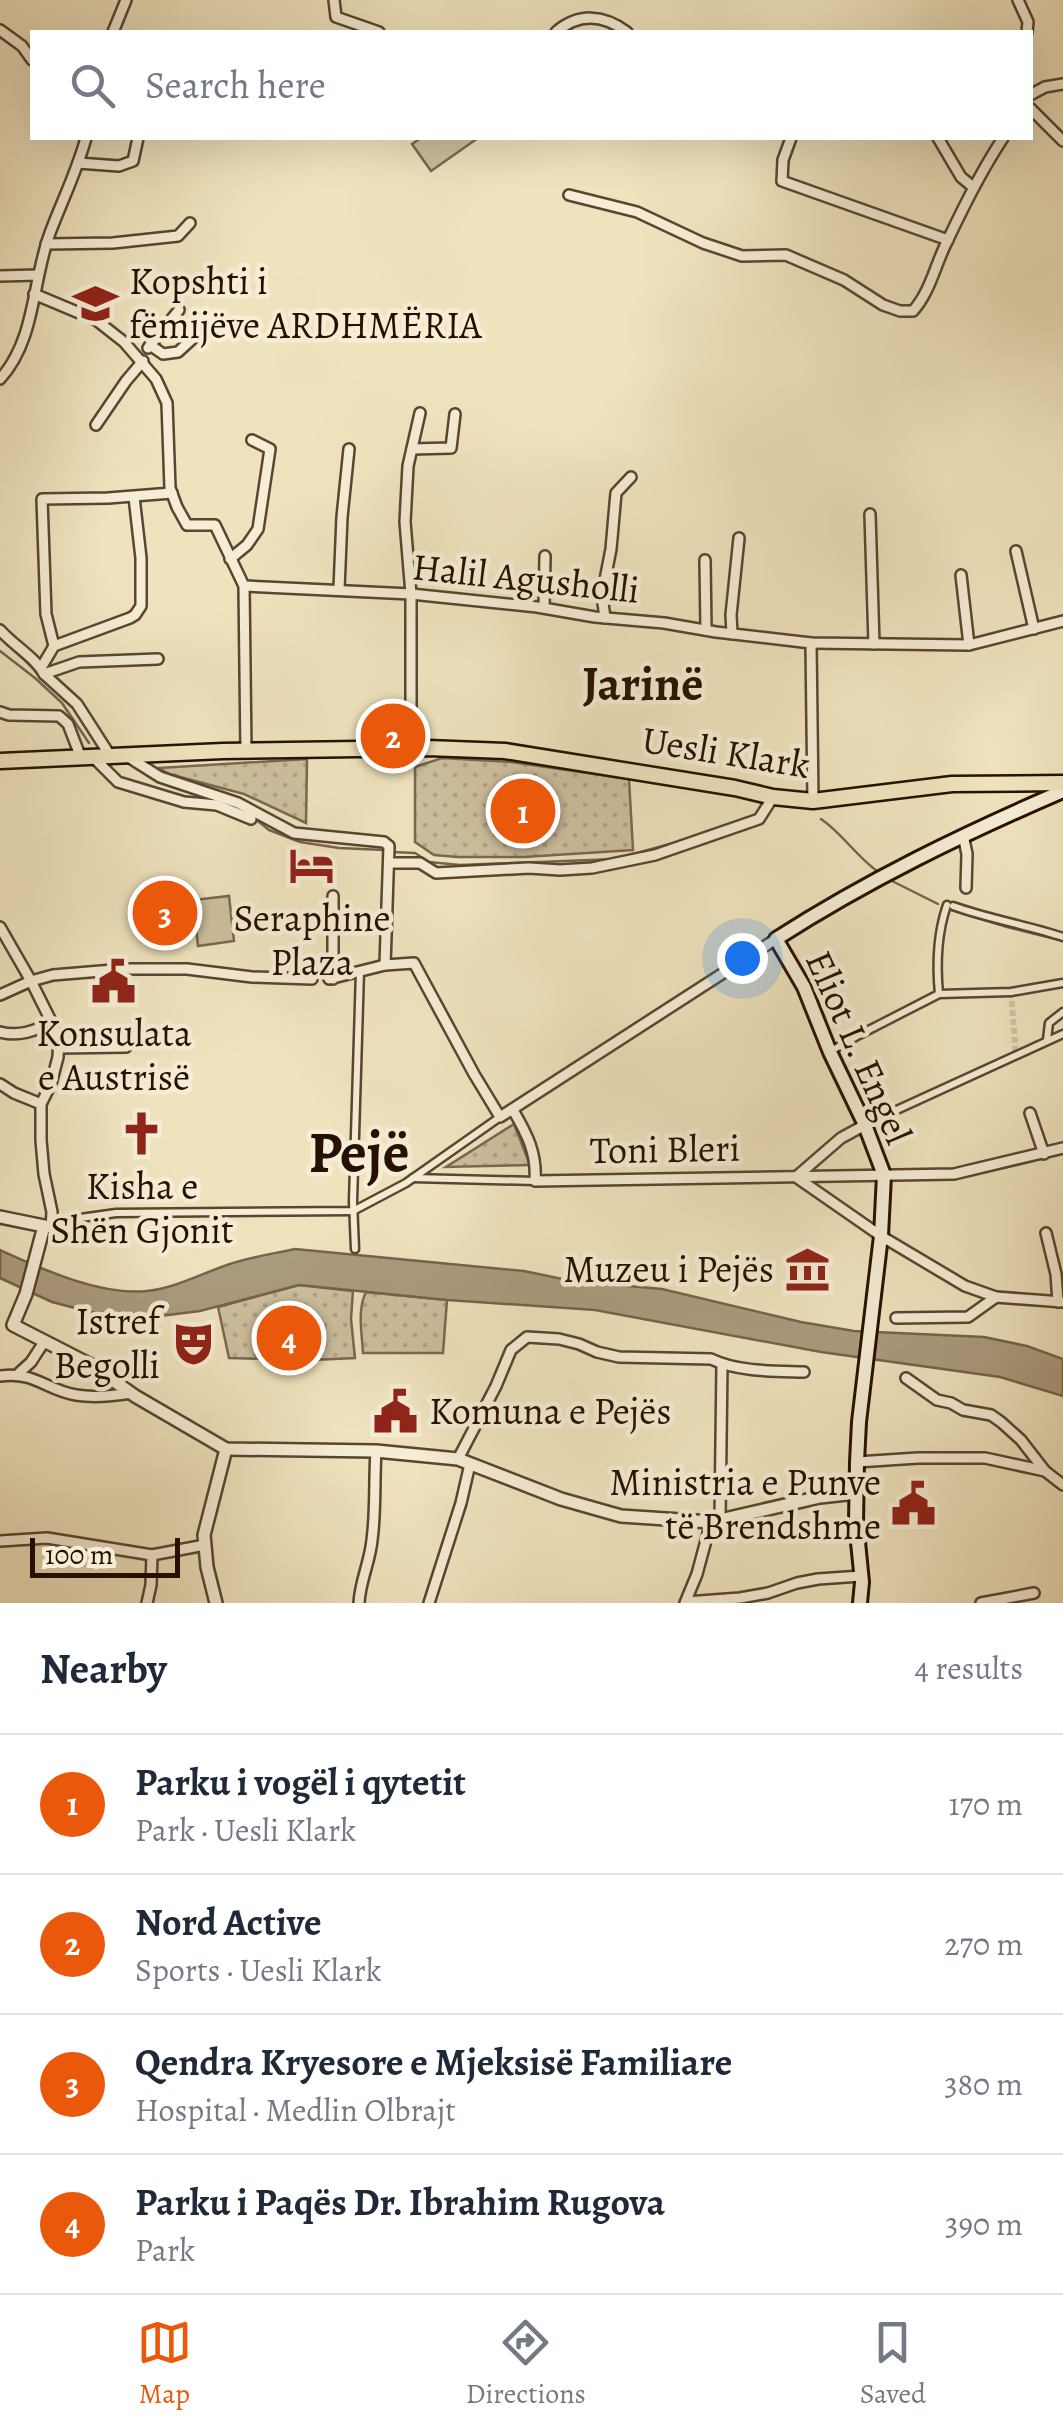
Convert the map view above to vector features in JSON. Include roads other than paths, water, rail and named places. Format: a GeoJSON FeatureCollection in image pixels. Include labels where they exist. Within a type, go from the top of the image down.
{"type":"FeatureCollection","features":[{"type":"Feature","properties":{"kind":"main road","name":"Uesli Klark"},"geometry":{"type":"LineString","coordinates":[[0,761],[411,747],[505,751],[813,801],[952,784],[1063,787]]}},
{"type":"Feature","properties":{"kind":"main road"},"geometry":{"type":"LineString","coordinates":[[776,939],[885,873],[1063,787]]}},
{"type":"Feature","properties":{"kind":"main road","name":"Eliot L. Engel"},"geometry":{"type":"LineString","coordinates":[[776,939],[804,986],[884,1174],[881,1236],[856,1462],[865,1602]]}},
{"type":"Feature","properties":{"kind":"street"},"geometry":{"type":"LineString","coordinates":[[114,30],[126,0]]}},
{"type":"Feature","properties":{"kind":"street"},"geometry":{"type":"LineString","coordinates":[[334,0],[336,16],[374,30]]}},
{"type":"Feature","properties":{"kind":"street"},"geometry":{"type":"LineString","coordinates":[[1018,0],[1028,30]]}},
{"type":"Feature","properties":{"kind":"street"},"geometry":{"type":"LineString","coordinates":[[558,30],[568,22],[589,18],[623,30]]}},
{"type":"Feature","properties":{"kind":"street"},"geometry":{"type":"LineString","coordinates":[[0,30],[30,57]]}},
{"type":"Feature","properties":{"kind":"street"},"geometry":{"type":"LineString","coordinates":[[1033,94],[1063,84]]}},
{"type":"Feature","properties":{"kind":"street"},"geometry":{"type":"LineString","coordinates":[[1033,111],[1063,141]]}},
{"type":"Feature","properties":{"kind":"street"},"geometry":{"type":"LineString","coordinates":[[0,379],[26,336],[46,244],[85,140]]}},
{"type":"Feature","properties":{"kind":"street"},"geometry":{"type":"LineString","coordinates":[[78,162],[119,166],[134,161],[138,140]]}},
{"type":"Feature","properties":{"kind":"street"},"geometry":{"type":"LineString","coordinates":[[789,140],[782,182],[948,240]]}},
{"type":"Feature","properties":{"kind":"street"},"geometry":{"type":"LineString","coordinates":[[939,140],[961,177],[973,186]]}},
{"type":"Feature","properties":{"kind":"street"},"geometry":{"type":"LineString","coordinates":[[569,196],[637,212],[742,256],[786,255],[844,280],[883,305],[900,311],[913,310],[922,301],[973,186],[1002,140]]}},
{"type":"Feature","properties":{"kind":"street"},"geometry":{"type":"LineString","coordinates":[[46,244],[178,236],[190,222]]}},
{"type":"Feature","properties":{"kind":"street"},"geometry":{"type":"LineString","coordinates":[[0,276],[38,275]]}},
{"type":"Feature","properties":{"kind":"street"},"geometry":{"type":"LineString","coordinates":[[34,294],[96,320],[124,342],[156,379],[166,403],[176,507],[187,525],[215,525],[244,586],[246,752]]}},
{"type":"Feature","properties":{"kind":"street"},"geometry":{"type":"LineString","coordinates":[[96,426],[179,310]]}},
{"type":"Feature","properties":{"kind":"street"},"geometry":{"type":"LineString","coordinates":[[150,346],[163,354],[178,352],[204,329]]}},
{"type":"Feature","properties":{"kind":"street"},"geometry":{"type":"LineString","coordinates":[[411,747],[410,594],[405,522],[408,466],[420,413]]}},
{"type":"Feature","properties":{"kind":"street"},"geometry":{"type":"LineString","coordinates":[[412,449],[451,448],[456,414]]}},
{"type":"Feature","properties":{"kind":"street"},"geometry":{"type":"LineString","coordinates":[[230,559],[258,530],[270,448],[252,440]]}},
{"type":"Feature","properties":{"kind":"street"},"geometry":{"type":"LineString","coordinates":[[339,589],[349,448]]}},
{"type":"Feature","properties":{"kind":"street"},"geometry":{"type":"LineString","coordinates":[[605,618],[602,596],[612,549],[616,494],[631,477]]}},
{"type":"Feature","properties":{"kind":"street"},"geometry":{"type":"LineString","coordinates":[[42,671],[54,646],[46,614],[42,499],[172,493]]}},
{"type":"Feature","properties":{"kind":"street"},"geometry":{"type":"LineString","coordinates":[[54,646],[136,616],[141,606],[141,558],[134,497]]}},
{"type":"Feature","properties":{"kind":"street"},"geometry":{"type":"LineString","coordinates":[[870,514],[874,644]]}},
{"type":"Feature","properties":{"kind":"street"},"geometry":{"type":"LineString","coordinates":[[732,634],[740,538]]}},
{"type":"Feature","properties":{"kind":"street"},"geometry":{"type":"LineString","coordinates":[[1016,551],[1034,629]]}},
{"type":"Feature","properties":{"kind":"street"},"geometry":{"type":"LineString","coordinates":[[544,608],[545,556]]}},
{"type":"Feature","properties":{"kind":"street"},"geometry":{"type":"LineString","coordinates":[[705,560],[706,630]]}},
{"type":"Feature","properties":{"kind":"street"},"geometry":{"type":"LineString","coordinates":[[961,575],[969,646]]}},
{"type":"Feature","properties":{"kind":"street","name":"Halil Agusholli"},"geometry":{"type":"LineString","coordinates":[[244,586],[410,594],[810,643],[969,646],[1063,622]]}},
{"type":"Feature","properties":{"kind":"street"},"geometry":{"type":"LineString","coordinates":[[0,630],[77,704],[111,757]]}},
{"type":"Feature","properties":{"kind":"street"},"geometry":{"type":"LineString","coordinates":[[810,643],[813,801]]}},
{"type":"Feature","properties":{"kind":"street"},"geometry":{"type":"LineString","coordinates":[[42,671],[79,662],[158,659]]}},
{"type":"Feature","properties":{"kind":"street"},"geometry":{"type":"LineString","coordinates":[[0,712],[59,716],[68,724],[87,758],[118,782],[184,802],[217,805],[252,820]]}},
{"type":"Feature","properties":{"kind":"street"},"geometry":{"type":"LineString","coordinates":[[128,756],[160,777],[238,803],[294,833],[384,842],[389,854],[385,965]]}},
{"type":"Feature","properties":{"kind":"street"},"geometry":{"type":"LineString","coordinates":[[1016,785],[1026,793],[1030,805]]}},
{"type":"Feature","properties":{"kind":"street"},"geometry":{"type":"LineString","coordinates":[[389,854],[420,863],[436,873],[592,868],[655,856],[759,820],[773,797]]}},
{"type":"Feature","properties":{"kind":"street"},"geometry":{"type":"LineString","coordinates":[[963,835],[966,888]]}},
{"type":"Feature","properties":{"kind":"street"},"geometry":{"type":"LineString","coordinates":[[333,896],[331,979],[414,962],[500,1117]]}},
{"type":"Feature","properties":{"kind":"street"},"geometry":{"type":"LineString","coordinates":[[939,994],[938,946],[942,921],[950,906],[1063,937]]}},
{"type":"Feature","properties":{"kind":"street"},"geometry":{"type":"LineString","coordinates":[[0,927],[52,1022],[60,1048],[51,1084],[41,1104],[44,1174],[50,1198],[48,1224],[26,1294],[6,1322],[93,1366],[131,1393],[232,1449],[376,1451],[464,1462],[561,1499],[621,1516],[715,1520],[856,1493]]}},
{"type":"Feature","properties":{"kind":"street"},"geometry":{"type":"LineString","coordinates":[[0,1217],[48,1224],[116,1213],[353,1211],[412,1178],[776,939]]}},
{"type":"Feature","properties":{"kind":"street"},"geometry":{"type":"LineString","coordinates":[[0,995],[53,975],[155,968],[312,979]]}},
{"type":"Feature","properties":{"kind":"street"},"geometry":{"type":"LineString","coordinates":[[355,1249],[360,971]]}},
{"type":"Feature","properties":{"kind":"street"},"geometry":{"type":"LineString","coordinates":[[830,1052],[939,994],[1011,992],[1063,984]]}},
{"type":"Feature","properties":{"kind":"street"},"geometry":{"type":"LineString","coordinates":[[1046,1042],[1049,1023],[1063,1012]]}},
{"type":"Feature","properties":{"kind":"street"},"geometry":{"type":"LineString","coordinates":[[0,1032],[31,1032],[52,1022]]}},
{"type":"Feature","properties":{"kind":"street"},"geometry":{"type":"LineString","coordinates":[[796,1177],[841,1138],[865,1125],[1063,1034]]}},
{"type":"Feature","properties":{"kind":"street"},"geometry":{"type":"LineString","coordinates":[[60,1048],[126,1047]]}},
{"type":"Feature","properties":{"kind":"street"},"geometry":{"type":"LineString","coordinates":[[0,1084],[41,1104]]}},
{"type":"Feature","properties":{"kind":"street","name":"Toni Bleri"},"geometry":{"type":"LineString","coordinates":[[513,1110],[535,1154],[535,1181]]}},
{"type":"Feature","properties":{"kind":"street"},"geometry":{"type":"LineString","coordinates":[[1030,1113],[1044,1154]]}},
{"type":"Feature","properties":{"kind":"street","name":"Toni Bleri"},"geometry":{"type":"LineString","coordinates":[[412,1178],[535,1181],[954,1174],[1063,1148]]}},
{"type":"Feature","properties":{"kind":"street","name":"Toni Bleri"},"geometry":{"type":"LineString","coordinates":[[796,1177],[881,1236],[965,1286],[996,1297]]}},
{"type":"Feature","properties":{"kind":"street"},"geometry":{"type":"LineString","coordinates":[[896,1318],[968,1317],[996,1297],[1061,1302],[1046,1233]]}},
{"type":"Feature","properties":{"kind":"street"},"geometry":{"type":"LineString","coordinates":[[429,1603],[461,1503],[464,1462],[512,1350],[527,1337],[579,1344],[607,1355],[711,1360],[764,1370],[804,1372]]}},
{"type":"Feature","properties":{"kind":"street"},"geometry":{"type":"LineString","coordinates":[[0,1376],[18,1373],[44,1342]]}},
{"type":"Feature","properties":{"kind":"street"},"geometry":{"type":"LineString","coordinates":[[722,1364],[715,1520],[686,1602],[740,1598],[796,1583],[861,1576]]}},
{"type":"Feature","properties":{"kind":"street"},"geometry":{"type":"LineString","coordinates":[[18,1373],[73,1395],[109,1397],[131,1393]]}},
{"type":"Feature","properties":{"kind":"street"},"geometry":{"type":"LineString","coordinates":[[906,1378],[937,1400],[991,1415],[1063,1485]]}},
{"type":"Feature","properties":{"kind":"street"},"geometry":{"type":"LineString","coordinates":[[216,1603],[204,1535],[232,1449]]}},
{"type":"Feature","properties":{"kind":"street"},"geometry":{"type":"LineString","coordinates":[[359,1603],[360,1583],[373,1536],[376,1451]]}},
{"type":"Feature","properties":{"kind":"street"},"geometry":{"type":"LineString","coordinates":[[856,1462],[985,1458],[1045,1471]]}},
{"type":"Feature","properties":{"kind":"street"},"geometry":{"type":"LineString","coordinates":[[0,1541],[47,1538],[152,1555],[205,1545]]}},
{"type":"Feature","properties":{"kind":"street"},"geometry":{"type":"LineString","coordinates":[[147,1603],[152,1555]]}},
{"type":"Feature","properties":{"kind":"street"},"geometry":{"type":"LineString","coordinates":[[981,1603],[1034,1593]]}},
{"type":"Feature","properties":{"kind":"waterway"},"geometry":{"type":"LineString","coordinates":[[0,651],[62,703],[89,743]]}},
{"type":"Feature","properties":{"kind":"waterway"},"geometry":{"type":"LineString","coordinates":[[159,790],[195,799]]}},
{"type":"Feature","properties":{"kind":"waterway"},"geometry":{"type":"LineString","coordinates":[[254,818],[269,830],[300,842],[384,850]]}},
{"type":"Feature","properties":{"kind":"waterway"},"geometry":{"type":"LineString","coordinates":[[821,819],[877,871]]}},
{"type":"Feature","properties":{"kind":"waterway"},"geometry":{"type":"LineString","coordinates":[[392,852],[415,853],[429,862],[460,865],[615,859],[688,839]]}},
{"type":"Feature","properties":{"kind":"waterway"},"geometry":{"type":"LineString","coordinates":[[890,880],[938,904]]}},
{"type":"Feature","properties":{"kind":"waterway"},"geometry":{"type":"LineString","coordinates":[[952,910],[1059,940]]}},
{"type":"Feature","properties":{"kind":"tunnel"},"geometry":{"type":"LineString","coordinates":[[1011,992],[1016,1056]]}},
{"type":"Feature","properties":{"kind":"place","name":"Kopshti i fëmijëve ARDHMËRIA"},"geometry":{"type":"Point","coordinates":[96,303]}},
{"type":"Feature","properties":{"kind":"place","name":"Nord Active"},"geometry":{"type":"Point","coordinates":[393,736]}},
{"type":"Feature","properties":{"kind":"place","name":"Parku i vogël i qytetit"},"geometry":{"type":"Point","coordinates":[523,811]}},
{"type":"Feature","properties":{"kind":"place","name":"Seraphine Plaza"},"geometry":{"type":"Point","coordinates":[312,866]}},
{"type":"Feature","properties":{"kind":"place","name":"Qendra Kryesore e Mjeksisë Familiare"},"geometry":{"type":"Point","coordinates":[165,913]}},
{"type":"Feature","properties":{"kind":"place","name":"Konsulata e Austrisë"},"geometry":{"type":"Point","coordinates":[114,981]}},
{"type":"Feature","properties":{"kind":"place","name":"Kisha e Shën Gjonit"},"geometry":{"type":"Point","coordinates":[142,1134]}},
{"type":"Feature","properties":{"kind":"place","name":"Muzeu i Pejës"},"geometry":{"type":"Point","coordinates":[807,1269]}},
{"type":"Feature","properties":{"kind":"place","name":"Parku i Paqës Dr. Ibrahim Rugova"},"geometry":{"type":"Point","coordinates":[289,1338]}},
{"type":"Feature","properties":{"kind":"place","name":"Istref Begolli"},"geometry":{"type":"Point","coordinates":[193,1343]}},
{"type":"Feature","properties":{"kind":"place","name":"Komuna e Pejës"},"geometry":{"type":"Point","coordinates":[396,1411]}},
{"type":"Feature","properties":{"kind":"place","name":"Ministria e Punve të Brendshme"},"geometry":{"type":"Point","coordinates":[914,1504]}},
{"type":"Feature","properties":{"kind":"district","name":"Jarinë"},"geometry":{"type":"Point","coordinates":[643,683]}},
{"type":"Feature","properties":{"kind":"district","name":"Pejë"},"geometry":{"type":"Point","coordinates":[359,1152]}}]}
